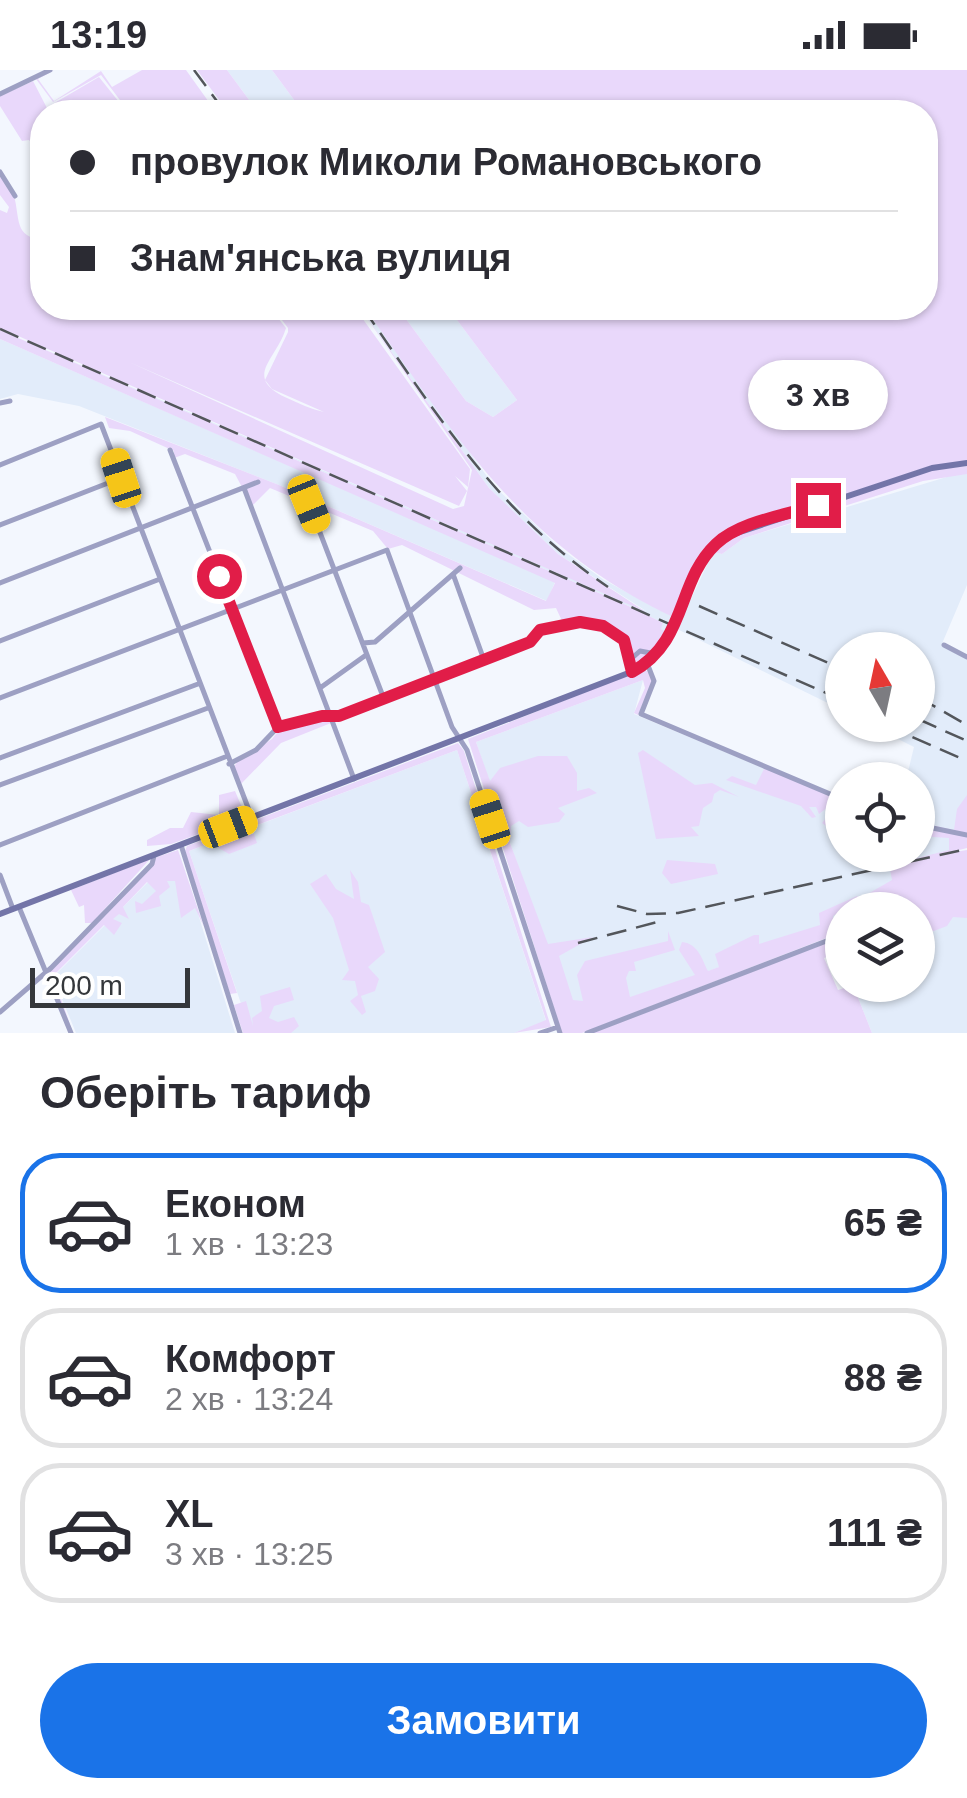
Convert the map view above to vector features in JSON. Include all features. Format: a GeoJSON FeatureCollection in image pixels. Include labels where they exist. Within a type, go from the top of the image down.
{"type":"FeatureCollection","features":[{"type":"Feature","properties":{"kind":"street"},"geometry":{"type":"LineString","coordinates":[[0,94],[50,70]]}},
{"type":"Feature","properties":{"kind":"street"},"geometry":{"type":"LineString","coordinates":[[0,172],[15,196]]}},
{"type":"Feature","properties":{"kind":"street"},"geometry":{"type":"LineString","coordinates":[[0,403],[10,401]]}},
{"type":"Feature","properties":{"kind":"street"},"geometry":{"type":"LineString","coordinates":[[0,465],[100,424],[252,818]]}},
{"type":"Feature","properties":{"kind":"street"},"geometry":{"type":"LineString","coordinates":[[170,450],[278,727]]}},
{"type":"Feature","properties":{"kind":"street"},"geometry":{"type":"LineString","coordinates":[[0,914],[648,663],[676,626],[706,558],[725,537],[932,468],[967,464]]}},
{"type":"Feature","properties":{"kind":"street"},"geometry":{"type":"LineString","coordinates":[[0,525],[121,478]]}},
{"type":"Feature","properties":{"kind":"street"},"geometry":{"type":"LineString","coordinates":[[0,583],[258,482]]}},
{"type":"Feature","properties":{"kind":"street"},"geometry":{"type":"LineString","coordinates":[[244,488],[354,779]]}},
{"type":"Feature","properties":{"kind":"street"},"geometry":{"type":"LineString","coordinates":[[309,504],[384,699]]}},
{"type":"Feature","properties":{"kind":"street"},"geometry":{"type":"LineString","coordinates":[[0,698],[387,550],[452,727],[461,738],[559,1030],[540,1033]]}},
{"type":"Feature","properties":{"kind":"street"},"geometry":{"type":"LineString","coordinates":[[363,643],[374,642],[460,568]]}},
{"type":"Feature","properties":{"kind":"street"},"geometry":{"type":"LineString","coordinates":[[453,574],[484,660]]}},
{"type":"Feature","properties":{"kind":"street"},"geometry":{"type":"LineString","coordinates":[[0,641],[160,580]]}},
{"type":"Feature","properties":{"kind":"street"},"geometry":{"type":"LineString","coordinates":[[0,845],[256,750],[278,727],[331,718],[530,642],[540,630],[580,622],[603,626],[624,640],[631,668]]}},
{"type":"Feature","properties":{"kind":"street"},"geometry":{"type":"LineString","coordinates":[[944,646],[967,657]]}},
{"type":"Feature","properties":{"kind":"street"},"geometry":{"type":"LineString","coordinates":[[631,668],[636,652],[657,654]]}},
{"type":"Feature","properties":{"kind":"street"},"geometry":{"type":"LineString","coordinates":[[320,688],[367,653]]}},
{"type":"Feature","properties":{"kind":"street"},"geometry":{"type":"LineString","coordinates":[[648,663],[654,681],[641,714],[825,792]]}},
{"type":"Feature","properties":{"kind":"street"},"geometry":{"type":"LineString","coordinates":[[0,758],[198,684]]}},
{"type":"Feature","properties":{"kind":"street"},"geometry":{"type":"LineString","coordinates":[[0,785],[208,708]]}},
{"type":"Feature","properties":{"kind":"street"},"geometry":{"type":"LineString","coordinates":[[935,828],[967,835]]}},
{"type":"Feature","properties":{"kind":"street"},"geometry":{"type":"LineString","coordinates":[[181,845],[240,1033]]}},
{"type":"Feature","properties":{"kind":"street"},"geometry":{"type":"LineString","coordinates":[[0,1012],[152,864],[154,856]]}},
{"type":"Feature","properties":{"kind":"street"},"geometry":{"type":"LineString","coordinates":[[0,875],[71,1033]]}},
{"type":"Feature","properties":{"kind":"street"},"geometry":{"type":"LineString","coordinates":[[587,1033],[825,942]]}},
{"type":"Feature","properties":{"kind":"shaded area"},"geometry":{"type":"Polygon","coordinates":[[[142,70],[186,70],[207,100],[120,100],[101,75],[56,100],[101,71],[112,87],[142,70]]]}},
{"type":"Feature","properties":{"kind":"shaded area"},"geometry":{"type":"Polygon","coordinates":[[[197,70],[227,70],[249,100],[219,100],[197,70]]]}},
{"type":"Feature","properties":{"kind":"shaded area"},"geometry":{"type":"Polygon","coordinates":[[[227,70],[272,70],[294,100],[249,100],[227,70]]]}},
{"type":"Feature","properties":{"kind":"shaded area"},"geometry":{"type":"Polygon","coordinates":[[[272,70],[967,70],[967,461],[930,466],[724,535],[708,549],[675,618],[622,590],[535,523],[464,445],[373,320],[407,320],[466,401],[493,417],[517,400],[457,320],[938,320],[938,100],[294,100],[272,70]]]}},
{"type":"Feature","properties":{"kind":"shaded area"},"geometry":{"type":"Polygon","coordinates":[[[99,77],[117,100],[60,100],[99,77]]]}},
{"type":"Feature","properties":{"kind":"shaded area"},"geometry":{"type":"Polygon","coordinates":[[[33,81],[43,100],[30,100],[30,141],[22,141],[0,106],[0,96],[33,81]]]}},
{"type":"Feature","properties":{"kind":"shaded area"},"geometry":{"type":"Polygon","coordinates":[[[0,175],[13,193],[22,230],[30,236],[30,320],[280,320],[286,328],[266,368],[265,379],[288,332],[288,328],[282,320],[364,320],[470,469],[468,487],[455,476],[467,491],[459,506],[129,362],[453,509],[464,506],[472,470],[369,320],[489,488],[558,554],[646,612],[0,328],[0,210],[7,213],[9,207],[0,195],[0,175]],[[273,389],[287,398],[324,412],[273,389]]]}},
{"type":"Feature","properties":{"kind":"shaded area"},"geometry":{"type":"Polygon","coordinates":[[[369,320],[374,320],[494,486],[561,549],[604,580],[675,618],[669,632],[660,629],[663,623],[633,608],[0,330],[646,611],[558,554],[489,488],[369,320]]]}},
{"type":"Feature","properties":{"kind":"shaded area"},"geometry":{"type":"Polygon","coordinates":[[[407,320],[457,320],[517,400],[493,417],[466,401],[407,320]]]}},
{"type":"Feature","properties":{"kind":"shaded area"},"geometry":{"type":"Polygon","coordinates":[[[0,330],[633,608],[663,623],[661,629],[669,633],[659,648],[634,667],[629,643],[582,621],[563,623],[556,608],[534,610],[402,545],[388,549],[373,531],[270,488],[252,506],[235,474],[185,454],[174,458],[174,451],[130,431],[109,428],[105,417],[279,485],[546,601],[555,583],[0,339],[0,330]]]}},
{"type":"Feature","properties":{"kind":"shaded area"},"geometry":{"type":"Polygon","coordinates":[[[0,339],[555,582],[547,601],[279,485],[79,406],[18,394],[0,399],[0,339]]]}},
{"type":"Feature","properties":{"kind":"shaded area"},"geometry":{"type":"Polygon","coordinates":[[[967,466],[967,474],[923,481],[744,538],[722,554],[713,552],[726,539],[932,470],[967,466]]]}},
{"type":"Feature","properties":{"kind":"shaded area"},"geometry":{"type":"Polygon","coordinates":[[[967,474],[967,585],[941,646],[967,659],[967,834],[935,827],[935,762],[910,762],[914,747],[904,742],[935,742],[935,632],[825,632],[825,702],[677,629],[713,552],[722,554],[744,538],[967,474]]]}},
{"type":"Feature","properties":{"kind":"shaded area"},"geometry":{"type":"Polygon","coordinates":[[[643,669],[649,672],[652,681],[638,715],[634,713],[645,688],[643,680],[476,742],[490,781],[500,768],[538,756],[567,756],[577,773],[577,791],[589,788],[597,793],[558,808],[565,814],[559,822],[528,827],[519,821],[511,826],[510,843],[548,944],[593,937],[559,956],[573,1000],[583,1001],[577,975],[585,961],[668,941],[668,931],[675,950],[634,962],[636,971],[629,971],[626,978],[630,997],[695,975],[679,950],[682,942],[696,949],[708,971],[719,967],[715,954],[754,935],[759,935],[759,944],[820,925],[819,913],[825,910],[825,939],[582,1033],[562,1033],[468,739],[643,669]]]}},
{"type":"Feature","properties":{"kind":"shaded area"},"geometry":{"type":"Polygon","coordinates":[[[643,680],[634,714],[825,794],[825,872],[919,872],[899,881],[889,892],[825,892],[825,927],[571,1023],[476,742],[643,680]]]}},
{"type":"Feature","properties":{"kind":"shaded area"},"geometry":{"type":"Polygon","coordinates":[[[322,717],[331,723],[281,743],[240,785],[234,767],[237,762],[272,739],[280,729],[322,717]]]}},
{"type":"Feature","properties":{"kind":"shaded area"},"geometry":{"type":"Polygon","coordinates":[[[458,743],[464,751],[551,1027],[514,1033],[546,1020],[457,750],[252,827],[237,836],[254,834],[257,843],[229,854],[210,843],[189,851],[237,993],[230,994],[185,851],[187,846],[458,743]]]}},
{"type":"Feature","properties":{"kind":"shaded area"},"geometry":{"type":"Polygon","coordinates":[[[457,750],[546,1021],[514,1033],[251,1033],[189,851],[457,750]]]}},
{"type":"Feature","properties":{"kind":"shaded area"},"geometry":{"type":"Polygon","coordinates":[[[643,750],[695,785],[712,783],[739,797],[720,790],[714,794],[712,802],[703,808],[699,826],[691,827],[699,836],[656,839],[638,753],[643,750]]]}},
{"type":"Feature","properties":{"kind":"shaded area"},"geometry":{"type":"Polygon","coordinates":[[[765,767],[825,793],[825,809],[819,814],[816,807],[809,807],[816,817],[812,818],[801,806],[726,780],[732,776],[756,785],[765,767]]]}},
{"type":"Feature","properties":{"kind":"shaded area"},"geometry":{"type":"Polygon","coordinates":[[[235,791],[246,817],[171,844],[147,846],[147,840],[170,828],[183,828],[191,812],[219,815],[219,795],[235,791]]]}},
{"type":"Feature","properties":{"kind":"shaded area"},"geometry":{"type":"Polygon","coordinates":[[[967,795],[967,848],[943,854],[967,850],[967,918],[953,917],[947,926],[935,931],[935,892],[871,892],[892,880],[891,872],[935,872],[935,854],[949,850],[949,838],[935,837],[935,826],[954,830],[957,809],[967,795]]]}},
{"type":"Feature","properties":{"kind":"shaded area"},"geometry":{"type":"Polygon","coordinates":[[[935,831],[954,835],[949,852],[967,851],[935,865],[935,831]]]}},
{"type":"Feature","properties":{"kind":"shaded area"},"geometry":{"type":"Polygon","coordinates":[[[178,850],[204,927],[195,908],[181,918],[175,881],[167,881],[170,887],[159,896],[161,906],[136,913],[135,901],[142,904],[156,891],[147,882],[123,907],[129,919],[119,914],[113,919],[122,923],[114,935],[104,925],[53,976],[73,1033],[47,972],[157,857],[178,850]]]}},
{"type":"Feature","properties":{"kind":"shaded area"},"geometry":{"type":"Polygon","coordinates":[[[150,859],[92,923],[85,923],[84,905],[79,907],[71,890],[150,859]]]}},
{"type":"Feature","properties":{"kind":"shaded area"},"geometry":{"type":"Polygon","coordinates":[[[181,859],[235,1033],[76,1033],[53,977],[166,864],[181,859]]]}},
{"type":"Feature","properties":{"kind":"shaded area"},"geometry":{"type":"Polygon","coordinates":[[[667,860],[715,864],[718,874],[671,884],[662,873],[667,860]]]}},
{"type":"Feature","properties":{"kind":"shaded area"},"geometry":{"type":"Polygon","coordinates":[[[350,870],[358,882],[361,902],[369,905],[385,952],[368,967],[379,979],[375,991],[361,996],[366,1012],[362,1015],[350,1001],[358,995],[355,981],[342,980],[349,970],[333,918],[310,884],[326,874],[336,889],[354,899],[350,870]]]}},
{"type":"Feature","properties":{"kind":"shaded area"},"geometry":{"type":"Polygon","coordinates":[[[967,903],[967,1033],[872,1033],[860,1002],[935,1002],[935,916],[967,903]]]}},
{"type":"Feature","properties":{"kind":"shaded area"},"geometry":{"type":"Polygon","coordinates":[[[825,944],[825,1002],[860,1002],[872,1033],[592,1033],[825,944]]]}},
{"type":"Feature","properties":{"kind":"shaded area"},"geometry":{"type":"Polygon","coordinates":[[[290,987],[294,1000],[274,1006],[269,1018],[278,1022],[294,1017],[299,1026],[291,1033],[243,1033],[234,1005],[246,1001],[253,1026],[252,1018],[262,1011],[260,996],[290,987]]]}},
{"type":"Feature","properties":{"kind":"railway"},"geometry":{"type":"LineString","coordinates":[[194,70],[216,100]]}},
{"type":"Feature","properties":{"kind":"railway"},"geometry":{"type":"LineString","coordinates":[[371,320],[444,424],[501,494],[568,558],[608,587]]}},
{"type":"Feature","properties":{"kind":"railway"},"geometry":{"type":"LineString","coordinates":[[0,329],[825,693]]}},
{"type":"Feature","properties":{"kind":"railway"},"geometry":{"type":"LineString","coordinates":[[699,606],[825,662]]}},
{"type":"Feature","properties":{"kind":"railway"},"geometry":{"type":"LineString","coordinates":[[935,707],[967,725]]}},
{"type":"Feature","properties":{"kind":"railway"},"geometry":{"type":"LineString","coordinates":[[935,727],[967,741]]}},
{"type":"Feature","properties":{"kind":"railway"},"geometry":{"type":"LineString","coordinates":[[924,742],[967,761]]}},
{"type":"Feature","properties":{"kind":"railway"},"geometry":{"type":"LineString","coordinates":[[617,906],[647,914],[678,913],[967,849]]}},
{"type":"Feature","properties":{"kind":"railway"},"geometry":{"type":"LineString","coordinates":[[578,943],[661,921]]}},
{"type":"Feature","properties":{"kind":"route"},"geometry":{"type":"LineString","coordinates":[[219,576],[278,727],[326,715],[339,716],[530,642],[540,630],[572,622],[603,626],[624,640],[632,672],[661,650],[671,636],[715,545],[736,532],[818,505]]}}]}
